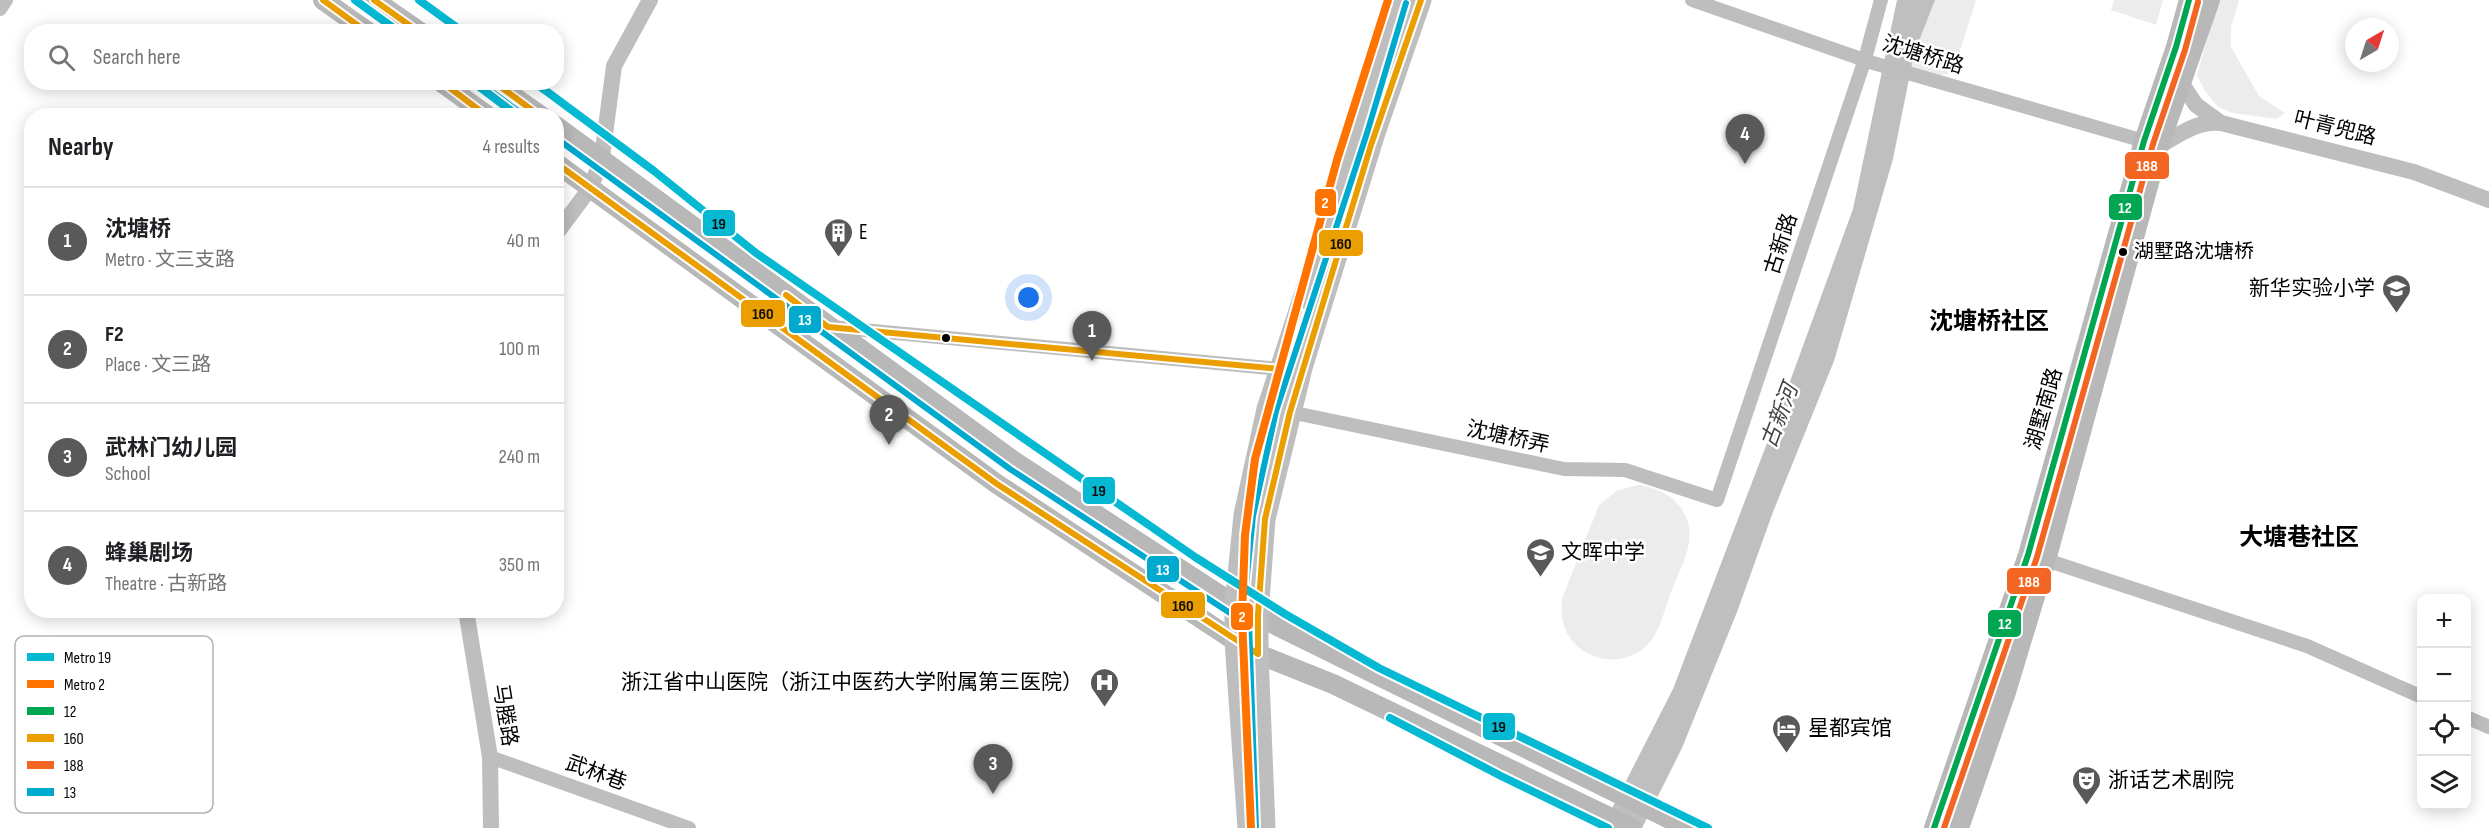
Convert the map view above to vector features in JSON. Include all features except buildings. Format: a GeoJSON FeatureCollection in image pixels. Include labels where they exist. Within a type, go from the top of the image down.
{"type":"FeatureCollection","features":[{"type":"Feature","properties":{"kind":"main road"},"geometry":{"type":"LineString","coordinates":[[323,0],[357,24]]}},
{"type":"Feature","properties":{"kind":"main road"},"geometry":{"type":"LineString","coordinates":[[374,0],[408,24]]}},
{"type":"Feature","properties":{"kind":"main road"},"geometry":{"type":"LineString","coordinates":[[1248,828],[1234,641],[1234,604],[1244,515],[1267,409],[1358,130],[1397,0]]}},
{"type":"Feature","properties":{"kind":"main road"},"geometry":{"type":"LineString","coordinates":[[1265,828],[1258,615],[1265,519],[1290,412],[1368,156],[1421,0]]}},
{"type":"Feature","properties":{"kind":"main road","name":"湖墅南路"},"geometry":{"type":"LineString","coordinates":[[1959,828],[2006,692],[2046,560],[2189,0]]}},
{"type":"Feature","properties":{"kind":"main road","name":"湖墅南路"},"geometry":{"type":"LineString","coordinates":[[1934,828],[2028,555],[2151,143],[2182,84],[2210,0]]}},
{"type":"Feature","properties":{"kind":"main road"},"geometry":{"type":"LineString","coordinates":[[452,90],[477,108]]}},
{"type":"Feature","properties":{"kind":"main road"},"geometry":{"type":"LineString","coordinates":[[504,90],[530,108]]}},
{"type":"Feature","properties":{"kind":"main road"},"geometry":{"type":"LineString","coordinates":[[564,131],[602,157],[828,327],[1015,462],[1234,604],[1688,828]]}},
{"type":"Feature","properties":{"kind":"main road"},"geometry":{"type":"LineString","coordinates":[[564,168],[997,483],[1234,641],[1258,654],[1332,684],[1632,828]]}},
{"type":"Feature","properties":{"kind":"street"},"geometry":{"type":"LineString","coordinates":[[0,9],[6,0]]}},
{"type":"Feature","properties":{"kind":"street"},"geometry":{"type":"LineString","coordinates":[[564,223],[591,187],[602,157],[614,66],[650,0]]}},
{"type":"Feature","properties":{"kind":"street","name":"沈塘桥路"},"geometry":{"type":"LineString","coordinates":[[1692,0],[1919,77],[2151,143]]}},
{"type":"Feature","properties":{"kind":"street","name":"古新路"},"geometry":{"type":"LineString","coordinates":[[1717,500],[1869,61],[1881,0]]}},
{"type":"Feature","properties":{"kind":"street","name":"叶青兜路"},"geometry":{"type":"LineString","coordinates":[[2182,84],[2196,105],[2221,123],[2414,172],[2489,200]]}},
{"type":"Feature","properties":{"kind":"street"},"geometry":{"type":"LineString","coordinates":[[2151,143],[2208,122],[2221,123]]}},
{"type":"Feature","properties":{"kind":"street"},"geometry":{"type":"LineString","coordinates":[[828,327],[1280,369]]}},
{"type":"Feature","properties":{"kind":"street","name":"沈塘桥弄"},"geometry":{"type":"LineString","coordinates":[[1290,412],[1564,469],[1625,470],[1717,500]]}},
{"type":"Feature","properties":{"kind":"street"},"geometry":{"type":"LineString","coordinates":[[2046,560],[2307,646],[2417,695]]}},
{"type":"Feature","properties":{"kind":"street","name":"马塍路"},"geometry":{"type":"LineString","coordinates":[[467,618],[490,757],[491,828]]}},
{"type":"Feature","properties":{"kind":"street"},"geometry":{"type":"LineString","coordinates":[[2471,719],[2489,727]]}},
{"type":"Feature","properties":{"kind":"street","name":"武林巷"},"geometry":{"type":"LineString","coordinates":[[490,757],[689,828]]}},
{"type":"Feature","properties":{"kind":"shaded area"},"geometry":{"type":"Polygon","coordinates":[[[1935,0],[1976,0],[1953,73],[1935,76],[1911,68],[1914,54],[1935,0]]]}},
{"type":"Feature","properties":{"kind":"shaded area"},"geometry":{"type":"Polygon","coordinates":[[[2114,0],[2163,0],[2156,25],[2111,10],[2114,0]]]}},
{"type":"Feature","properties":{"kind":"shaded area"},"geometry":{"type":"Polygon","coordinates":[[[2218,0],[2239,0],[2231,27],[2231,47],[2259,96],[2285,113],[2277,119],[2232,113],[2217,106],[2197,75],[2218,0]]]}},
{"type":"Feature","properties":{"kind":"shaded area"},"geometry":{"type":"Polygon","coordinates":[[[1638,485],[1659,491],[1677,503],[1687,520],[1689,543],[1654,637],[1644,648],[1634,654],[1623,658],[1601,658],[1590,655],[1572,641],[1563,623],[1562,599],[1599,505],[1618,490],[1638,485]]]}},
{"type":"Feature","properties":{"kind":"water","name":"古新河"},"geometry":{"type":"Polygon","coordinates":[[[1897,0],[1935,0],[1914,54],[1893,159],[1834,361],[1682,748],[1642,828],[1602,828],[1673,689],[1777,417],[1853,209],[1897,0]]]}},
{"type":"Feature","properties":{"kind":"metro line","name":"19"},"geometry":{"type":"LineString","coordinates":[[355,0],[388,24]]}},
{"type":"Feature","properties":{"kind":"metro line","name":"19"},"geometry":{"type":"LineString","coordinates":[[419,0],[452,24]]}},
{"type":"Feature","properties":{"kind":"metro line","name":"2"},"geometry":{"type":"LineString","coordinates":[[1251,828],[1242,617],[1245,535],[1255,459],[1337,160],[1388,0]]}},
{"type":"Feature","properties":{"kind":"metro line","name":"19"},"geometry":{"type":"LineString","coordinates":[[484,90],[507,108]]}},
{"type":"Feature","properties":{"kind":"metro line","name":"19"},"geometry":{"type":"LineString","coordinates":[[545,90],[654,171],[756,253],[1195,557],[1285,614],[1379,668],[1708,828]]}},
{"type":"Feature","properties":{"kind":"metro line","name":"19"},"geometry":{"type":"LineString","coordinates":[[1390,718],[1608,828]]}},
{"type":"Feature","properties":{"kind":"transit line","name":"160"},"geometry":{"type":"LineString","coordinates":[[323,0],[356,24]]}},
{"type":"Feature","properties":{"kind":"transit line","name":"160"},"geometry":{"type":"LineString","coordinates":[[374,0],[408,24]]}},
{"type":"Feature","properties":{"kind":"transit line","name":"160"},"geometry":{"type":"LineString","coordinates":[[564,169],[997,484],[1258,654],[1258,615],[1265,519],[1290,412],[1371,145],[1421,0]]}},
{"type":"Feature","properties":{"kind":"transit line","name":"12"},"geometry":{"type":"LineString","coordinates":[[1934,828],[2028,555],[2144,141],[2176,47],[2189,0]]}},
{"type":"Feature","properties":{"kind":"transit line","name":"188"},"geometry":{"type":"LineString","coordinates":[[1944,828],[2037,557],[2153,144],[2185,50],[2198,2]]}},
{"type":"Feature","properties":{"kind":"transit line","name":"13"},"geometry":{"type":"LineString","coordinates":[[1244,640],[1244,605],[1253,516],[1276,411],[1367,133],[1406,3]]}},
{"type":"Feature","properties":{"kind":"transit line","name":"160"},"geometry":{"type":"LineString","coordinates":[[453,90],[476,108]]}},
{"type":"Feature","properties":{"kind":"transit line","name":"13"},"geometry":{"type":"LineString","coordinates":[[489,90],[514,108]]}},
{"type":"Feature","properties":{"kind":"transit line","name":"160"},"geometry":{"type":"LineString","coordinates":[[505,90],[529,108]]}},
{"type":"Feature","properties":{"kind":"transit line","name":"13"},"geometry":{"type":"LineString","coordinates":[[564,144],[1010,469],[1230,613],[1249,621],[1256,828]]}},
{"type":"Feature","properties":{"kind":"transit line","name":"160"},"geometry":{"type":"LineString","coordinates":[[786,295],[828,327],[1280,369],[1299,311]]}},
{"type":"Feature","properties":{"kind":"place","name":"蜂巢剧场"},"geometry":{"type":"Point","coordinates":[1745,164]}},
{"type":"Feature","properties":{"kind":"place","name":"湖墅路沈塘桥"},"geometry":{"type":"Point","coordinates":[2123,252]}},
{"type":"Feature","properties":{"kind":"place","name":"E"},"geometry":{"type":"Point","coordinates":[838,258]}},
{"type":"Feature","properties":{"kind":"place","name":"新华实验小学"},"geometry":{"type":"Point","coordinates":[2396,314]}},
{"type":"Feature","properties":{"kind":"place","name":"沈塘桥"},"geometry":{"type":"Point","coordinates":[1092,361]}},
{"type":"Feature","properties":{"kind":"place","name":"F2"},"geometry":{"type":"Point","coordinates":[889,445]}},
{"type":"Feature","properties":{"kind":"place","name":"文晖中学"},"geometry":{"type":"Point","coordinates":[1540,578]}},
{"type":"Feature","properties":{"kind":"place","name":"浙江省中山医院（浙江中医药大学附属第三医院）"},"geometry":{"type":"Point","coordinates":[1104,708]}},
{"type":"Feature","properties":{"kind":"place","name":"星都宾馆"},"geometry":{"type":"Point","coordinates":[1787,754]}},
{"type":"Feature","properties":{"kind":"place","name":"武林门幼儿园"},"geometry":{"type":"Point","coordinates":[993,794]}},
{"type":"Feature","properties":{"kind":"place","name":"浙话艺术剧院"},"geometry":{"type":"Point","coordinates":[2087,806]}},
{"type":"Feature","properties":{"kind":"district","name":"沈塘桥社区"},"geometry":{"type":"Point","coordinates":[1989,321]}},
{"type":"Feature","properties":{"kind":"district","name":"大塘巷社区"},"geometry":{"type":"Point","coordinates":[2299,537]}}]}
